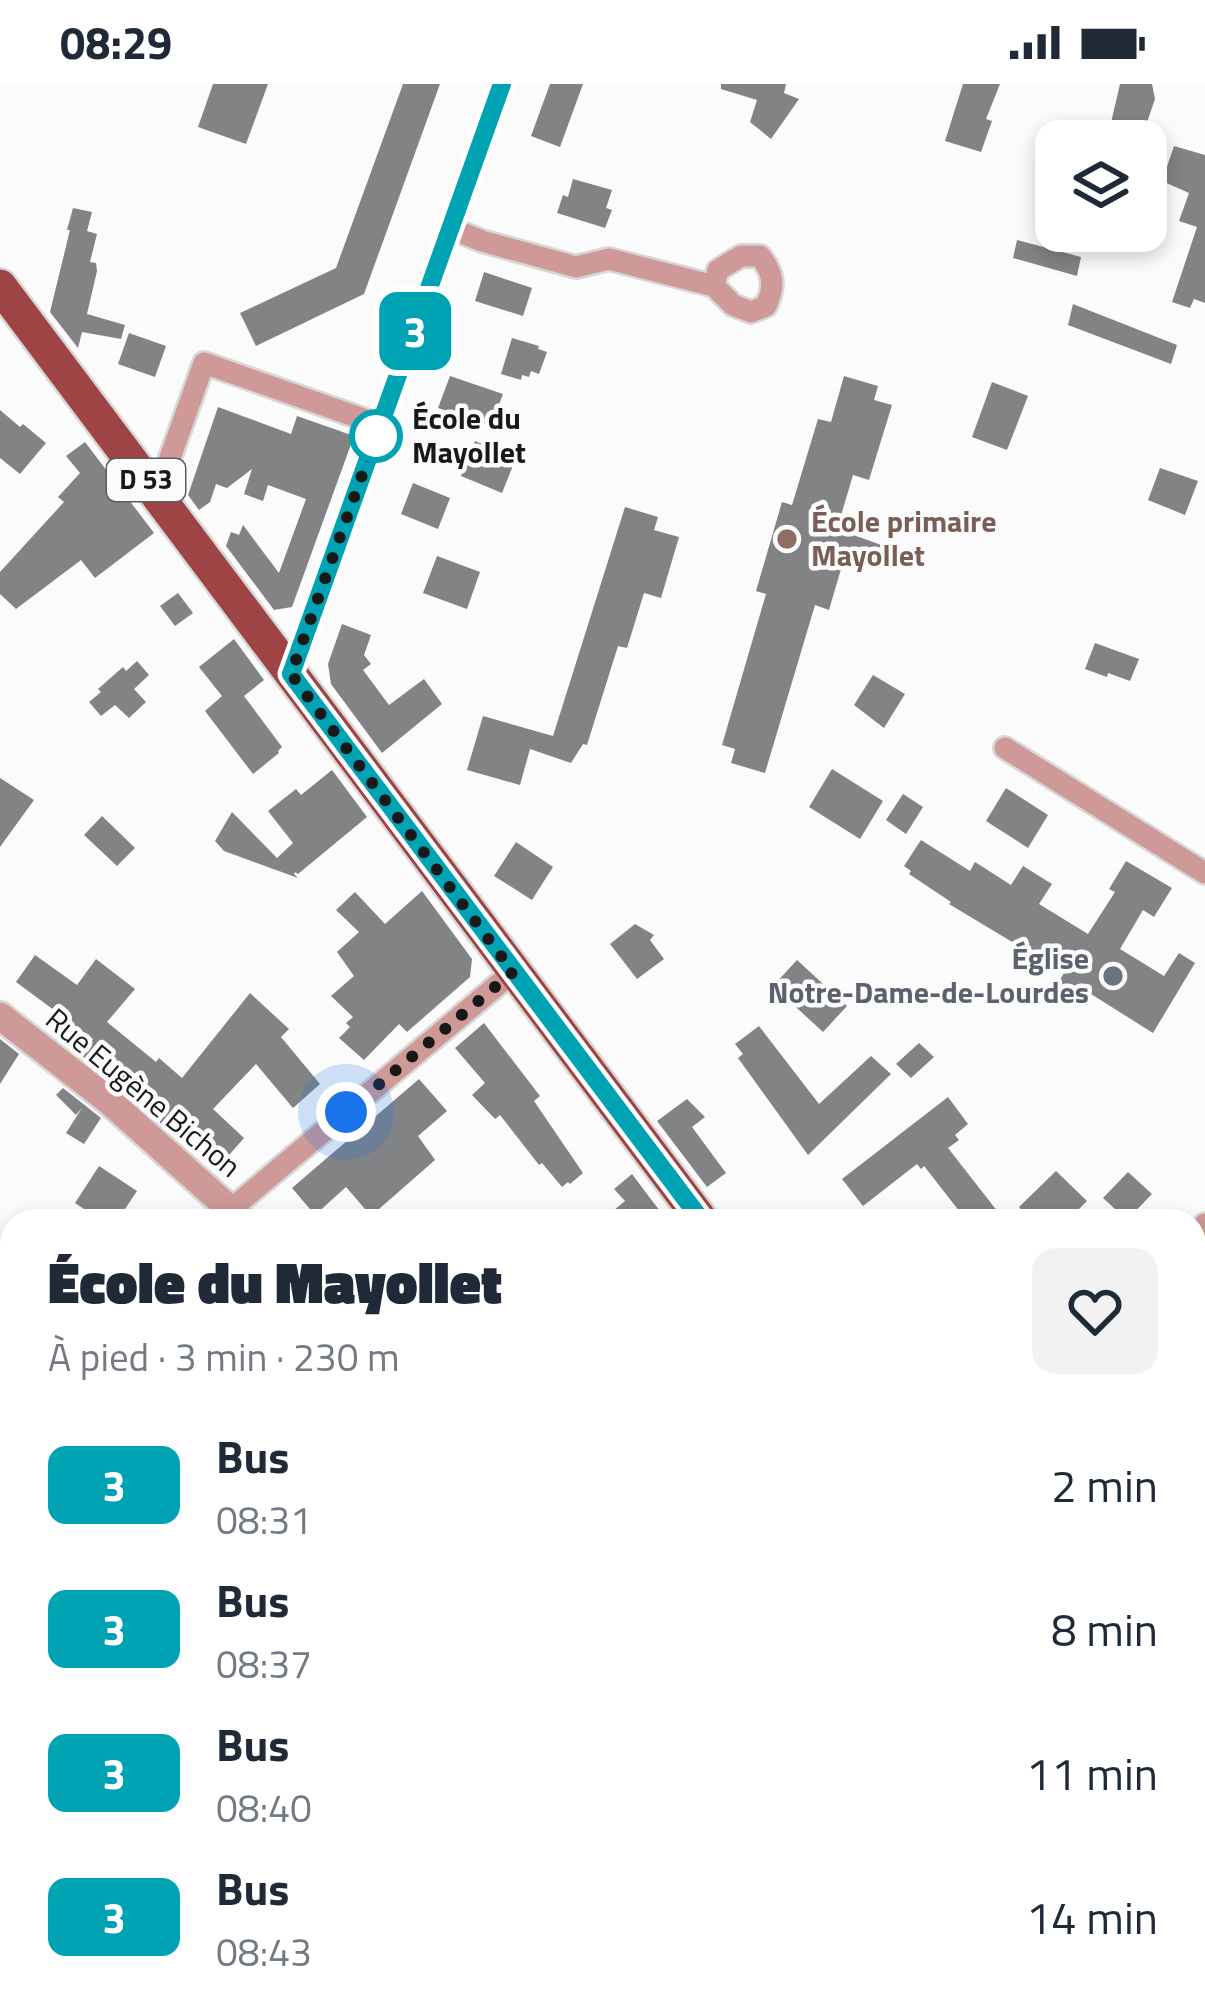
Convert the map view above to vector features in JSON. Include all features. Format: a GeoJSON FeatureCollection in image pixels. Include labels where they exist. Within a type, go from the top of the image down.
{"type":"FeatureCollection","features":[{"type":"Feature","properties":{"kind":"main road","name":"D 53"},"geometry":{"type":"LineString","coordinates":[[0,286],[693,1209]]}},
{"type":"Feature","properties":{"kind":"street"},"geometry":{"type":"LineString","coordinates":[[291,674],[502,84]]}},
{"type":"Feature","properties":{"kind":"street"},"geometry":{"type":"LineString","coordinates":[[450,228],[576,267],[609,260],[715,286]]}},
{"type":"Feature","properties":{"kind":"street"},"geometry":{"type":"LineString","coordinates":[[157,494],[204,363],[380,425]]}},
{"type":"Feature","properties":{"kind":"street"},"geometry":{"type":"LineString","coordinates":[[1005,748],[1205,873]]}},
{"type":"Feature","properties":{"kind":"street"},"geometry":{"type":"LineString","coordinates":[[245,1209],[513,972]]}},
{"type":"Feature","properties":{"kind":"street","name":"Rue Eugène Bichon"},"geometry":{"type":"LineString","coordinates":[[0,1016],[108,1100],[229,1209]]}},
{"type":"Feature","properties":{"kind":"building"},"geometry":{"type":"Polygon","coordinates":[[[213,84],[268,84],[246,144],[198,127],[213,84]]]}},
{"type":"Feature","properties":{"kind":"building"},"geometry":{"type":"Polygon","coordinates":[[[403,84],[440,84],[364,294],[256,346],[240,313],[336,268],[403,84]]]}},
{"type":"Feature","properties":{"kind":"building"},"geometry":{"type":"Polygon","coordinates":[[[550,84],[583,84],[560,147],[531,136],[550,84]]]}},
{"type":"Feature","properties":{"kind":"building"},"geometry":{"type":"Polygon","coordinates":[[[721,84],[786,84],[784,93],[799,99],[771,139],[750,122],[757,100],[721,89],[721,84]]]}},
{"type":"Feature","properties":{"kind":"building"},"geometry":{"type":"Polygon","coordinates":[[[963,84],[1000,84],[986,119],[992,121],[981,152],[945,141],[963,84]]]}},
{"type":"Feature","properties":{"kind":"building"},"geometry":{"type":"Polygon","coordinates":[[[1120,84],[1152,84],[1155,99],[1148,120],[1112,120],[1120,84]]]}},
{"type":"Feature","properties":{"kind":"building"},"geometry":{"type":"Polygon","coordinates":[[[1174,146],[1205,155],[1205,303],[1194,299],[1190,308],[1172,302],[1197,227],[1179,221],[1189,193],[1167,183],[1174,146]]]}},
{"type":"Feature","properties":{"kind":"building"},"geometry":{"type":"Polygon","coordinates":[[[573,179],[612,190],[606,208],[612,210],[605,228],[557,213],[573,179]]]}},
{"type":"Feature","properties":{"kind":"building"},"geometry":{"type":"Polygon","coordinates":[[[73,208],[92,212],[87,231],[97,234],[90,262],[96,263],[97,271],[87,314],[125,325],[121,339],[82,332],[78,348],[50,312],[73,208]]]}},
{"type":"Feature","properties":{"kind":"building"},"geometry":{"type":"Polygon","coordinates":[[[1017,240],[1035,245],[1035,252],[1081,257],[1077,276],[1013,258],[1017,240]]]}},
{"type":"Feature","properties":{"kind":"building"},"geometry":{"type":"Polygon","coordinates":[[[484,272],[532,288],[523,316],[475,301],[484,272]]]}},
{"type":"Feature","properties":{"kind":"building"},"geometry":{"type":"Polygon","coordinates":[[[1073,304],[1177,345],[1171,364],[1068,325],[1073,304]]]}},
{"type":"Feature","properties":{"kind":"building"},"geometry":{"type":"Polygon","coordinates":[[[129,333],[166,346],[155,377],[118,364],[129,333]]]}},
{"type":"Feature","properties":{"kind":"building"},"geometry":{"type":"Polygon","coordinates":[[[512,338],[547,352],[539,374],[531,371],[521,380],[501,374],[512,338]]]}},
{"type":"Feature","properties":{"kind":"building"},"geometry":{"type":"Polygon","coordinates":[[[450,376],[503,394],[491,426],[438,408],[450,376]]]}},
{"type":"Feature","properties":{"kind":"building"},"geometry":{"type":"Polygon","coordinates":[[[844,376],[878,386],[874,400],[892,405],[869,480],[853,475],[837,529],[895,550],[889,568],[846,552],[829,610],[815,605],[765,773],[731,763],[735,749],[722,745],[766,594],[756,591],[782,502],[792,505],[818,419],[831,422],[844,376]]]}},
{"type":"Feature","properties":{"kind":"building"},"geometry":{"type":"Polygon","coordinates":[[[992,382],[1028,396],[1007,450],[972,437],[992,382]]]}},
{"type":"Feature","properties":{"kind":"building"},"geometry":{"type":"Polygon","coordinates":[[[218,407],[291,434],[297,416],[354,436],[292,607],[274,610],[226,546],[231,532],[239,535],[243,525],[279,573],[306,499],[268,485],[263,501],[244,494],[252,469],[227,488],[216,484],[210,502],[199,510],[188,495],[218,407]]]}},
{"type":"Feature","properties":{"kind":"building"},"geometry":{"type":"Polygon","coordinates":[[[0,410],[46,443],[20,474],[0,458],[0,410]]]}},
{"type":"Feature","properties":{"kind":"building"},"geometry":{"type":"Polygon","coordinates":[[[475,441],[516,458],[502,493],[461,476],[475,441]]]}},
{"type":"Feature","properties":{"kind":"building"},"geometry":{"type":"Polygon","coordinates":[[[85,442],[154,533],[95,578],[81,560],[16,609],[0,594],[0,572],[64,502],[58,497],[80,473],[66,456],[85,442]]]}},
{"type":"Feature","properties":{"kind":"building"},"geometry":{"type":"Polygon","coordinates":[[[1160,468],[1198,481],[1185,515],[1148,500],[1160,468]]]}},
{"type":"Feature","properties":{"kind":"building"},"geometry":{"type":"Polygon","coordinates":[[[413,483],[450,498],[438,529],[401,514],[413,483]]]}},
{"type":"Feature","properties":{"kind":"building"},"geometry":{"type":"Polygon","coordinates":[[[625,507],[658,517],[654,530],[679,537],[661,598],[644,593],[627,648],[618,646],[587,745],[583,744],[571,763],[530,749],[520,785],[467,770],[483,716],[553,736],[625,507]]]}},
{"type":"Feature","properties":{"kind":"building"},"geometry":{"type":"Polygon","coordinates":[[[437,556],[480,572],[467,609],[423,593],[437,556]]]}},
{"type":"Feature","properties":{"kind":"building"},"geometry":{"type":"Polygon","coordinates":[[[178,593],[193,613],[175,626],[160,606],[178,593]]]}},
{"type":"Feature","properties":{"kind":"building"},"geometry":{"type":"Polygon","coordinates":[[[342,624],[371,635],[364,655],[371,664],[363,670],[389,705],[424,679],[442,704],[382,753],[331,684],[328,664],[342,624]]]}},
{"type":"Feature","properties":{"kind":"building"},"geometry":{"type":"Polygon","coordinates":[[[234,639],[264,680],[244,696],[282,747],[253,774],[205,711],[222,696],[199,667],[234,639]]]}},
{"type":"Feature","properties":{"kind":"building"},"geometry":{"type":"Polygon","coordinates":[[[1095,643],[1139,659],[1130,681],[1085,669],[1095,643]]]}},
{"type":"Feature","properties":{"kind":"building"},"geometry":{"type":"Polygon","coordinates":[[[137,661],[149,675],[134,689],[146,702],[129,718],[115,705],[101,716],[89,702],[123,667],[126,671],[137,661]]]}},
{"type":"Feature","properties":{"kind":"building"},"geometry":{"type":"Polygon","coordinates":[[[873,675],[905,694],[884,728],[854,705],[873,675]]]}},
{"type":"Feature","properties":{"kind":"building"},"geometry":{"type":"Polygon","coordinates":[[[832,769],[883,801],[860,839],[809,807],[832,769]]]}},
{"type":"Feature","properties":{"kind":"building"},"geometry":{"type":"Polygon","coordinates":[[[332,770],[367,817],[295,872],[298,878],[224,851],[215,841],[232,812],[277,858],[293,843],[268,811],[296,789],[301,795],[332,770]]]}},
{"type":"Feature","properties":{"kind":"building"},"geometry":{"type":"Polygon","coordinates":[[[0,778],[34,800],[0,847],[0,778]]]}},
{"type":"Feature","properties":{"kind":"building"},"geometry":{"type":"Polygon","coordinates":[[[1006,788],[1048,815],[1028,848],[986,821],[1006,788]]]}},
{"type":"Feature","properties":{"kind":"building"},"geometry":{"type":"Polygon","coordinates":[[[903,794],[923,807],[906,834],[886,820],[903,794]]]}},
{"type":"Feature","properties":{"kind":"building"},"geometry":{"type":"Polygon","coordinates":[[[102,816],[135,848],[117,866],[84,835],[102,816]]]}},
{"type":"Feature","properties":{"kind":"building"},"geometry":{"type":"Polygon","coordinates":[[[921,840],[970,871],[975,862],[1011,885],[1023,866],[1052,884],[1039,904],[1088,934],[1115,892],[1109,889],[1126,861],[1172,888],[1154,917],[1143,910],[1120,949],[1164,976],[1179,953],[1195,963],[1153,1033],[1091,994],[1084,1004],[1056,986],[1064,973],[949,904],[909,874],[904,866],[921,840]]]}},
{"type":"Feature","properties":{"kind":"building"},"geometry":{"type":"Polygon","coordinates":[[[516,842],[553,867],[532,900],[494,876],[516,842]]]}},
{"type":"Feature","properties":{"kind":"building"},"geometry":{"type":"Polygon","coordinates":[[[422,891],[472,959],[470,977],[407,1032],[399,1024],[364,1060],[339,1038],[353,1017],[331,996],[354,976],[337,952],[359,932],[336,910],[355,892],[385,924],[422,891]]]}},
{"type":"Feature","properties":{"kind":"building"},"geometry":{"type":"Polygon","coordinates":[[[635,924],[654,935],[650,940],[664,959],[637,979],[610,944],[635,924]]]}},
{"type":"Feature","properties":{"kind":"building"},"geometry":{"type":"Polygon","coordinates":[[[35,955],[77,985],[96,959],[135,989],[107,1022],[182,1078],[250,993],[289,1029],[281,1037],[320,1084],[293,1108],[256,1064],[213,1109],[244,1138],[223,1162],[182,1124],[173,1134],[138,1103],[144,1095],[113,1069],[107,1076],[86,1060],[81,1054],[93,1039],[16,982],[35,955]]]}},
{"type":"Feature","properties":{"kind":"building"},"geometry":{"type":"Polygon","coordinates":[[[797,960],[847,1006],[823,1032],[773,986],[797,960]]]}},
{"type":"Feature","properties":{"kind":"building"},"geometry":{"type":"Polygon","coordinates":[[[484,1023],[540,1096],[534,1101],[583,1173],[570,1184],[562,1187],[500,1115],[495,1119],[472,1095],[485,1083],[455,1048],[484,1023]]]}},
{"type":"Feature","properties":{"kind":"building"},"geometry":{"type":"Polygon","coordinates":[[[759,1026],[819,1104],[871,1056],[891,1074],[808,1155],[738,1058],[743,1054],[735,1044],[759,1026]]]}},
{"type":"Feature","properties":{"kind":"building"},"geometry":{"type":"Polygon","coordinates":[[[0,1039],[19,1054],[0,1084],[0,1039]]]}},
{"type":"Feature","properties":{"kind":"building"},"geometry":{"type":"Polygon","coordinates":[[[919,1043],[934,1057],[911,1078],[896,1064],[919,1043]]]}},
{"type":"Feature","properties":{"kind":"building"},"geometry":{"type":"Polygon","coordinates":[[[419,1079],[447,1111],[418,1136],[435,1160],[379,1209],[365,1209],[346,1187],[322,1209],[310,1209],[292,1188],[419,1079]]]}},
{"type":"Feature","properties":{"kind":"building"},"geometry":{"type":"Polygon","coordinates":[[[63,1088],[101,1118],[84,1144],[66,1133],[82,1108],[76,1115],[56,1095],[63,1088]]]}},
{"type":"Feature","properties":{"kind":"building"},"geometry":{"type":"Polygon","coordinates":[[[948,1097],[968,1124],[948,1148],[996,1209],[958,1209],[924,1166],[921,1169],[917,1164],[863,1206],[842,1179],[948,1097]]]}},
{"type":"Feature","properties":{"kind":"building"},"geometry":{"type":"Polygon","coordinates":[[[687,1099],[705,1117],[692,1127],[726,1173],[707,1187],[657,1121],[687,1099]]]}},
{"type":"Feature","properties":{"kind":"building"},"geometry":{"type":"Polygon","coordinates":[[[99,1166],[137,1191],[125,1209],[84,1209],[75,1203],[99,1166]]]}},
{"type":"Feature","properties":{"kind":"building"},"geometry":{"type":"Polygon","coordinates":[[[1056,1171],[1087,1201],[1079,1209],[1019,1207],[1056,1171]]]}},
{"type":"Feature","properties":{"kind":"building"},"geometry":{"type":"Polygon","coordinates":[[[1128,1172],[1152,1194],[1138,1209],[1115,1209],[1103,1198],[1128,1172]]]}},
{"type":"Feature","properties":{"kind":"building"},"geometry":{"type":"Polygon","coordinates":[[[632,1174],[659,1209],[615,1209],[625,1201],[614,1189],[632,1174]]]}},
{"type":"Feature","properties":{"kind":"bus line","name":"3"},"geometry":{"type":"LineString","coordinates":[[502,84],[291,674],[693,1209]]}},
{"type":"Feature","properties":{"kind":"place","name":"École du Mayollet"},"geometry":{"type":"Point","coordinates":[376,436]}},
{"type":"Feature","properties":{"kind":"place","name":"École primaire Mayollet"},"geometry":{"type":"Point","coordinates":[787,539]}},
{"type":"Feature","properties":{"kind":"place","name":"Église Notre-Dame-de-Lourdes"},"geometry":{"type":"Point","coordinates":[1113,976]}},
{"type":"Feature","properties":{"kind":"route"},"geometry":{"type":"LineString","coordinates":[[346,1112],[513,972],[291,674],[376,436]]}}]}
